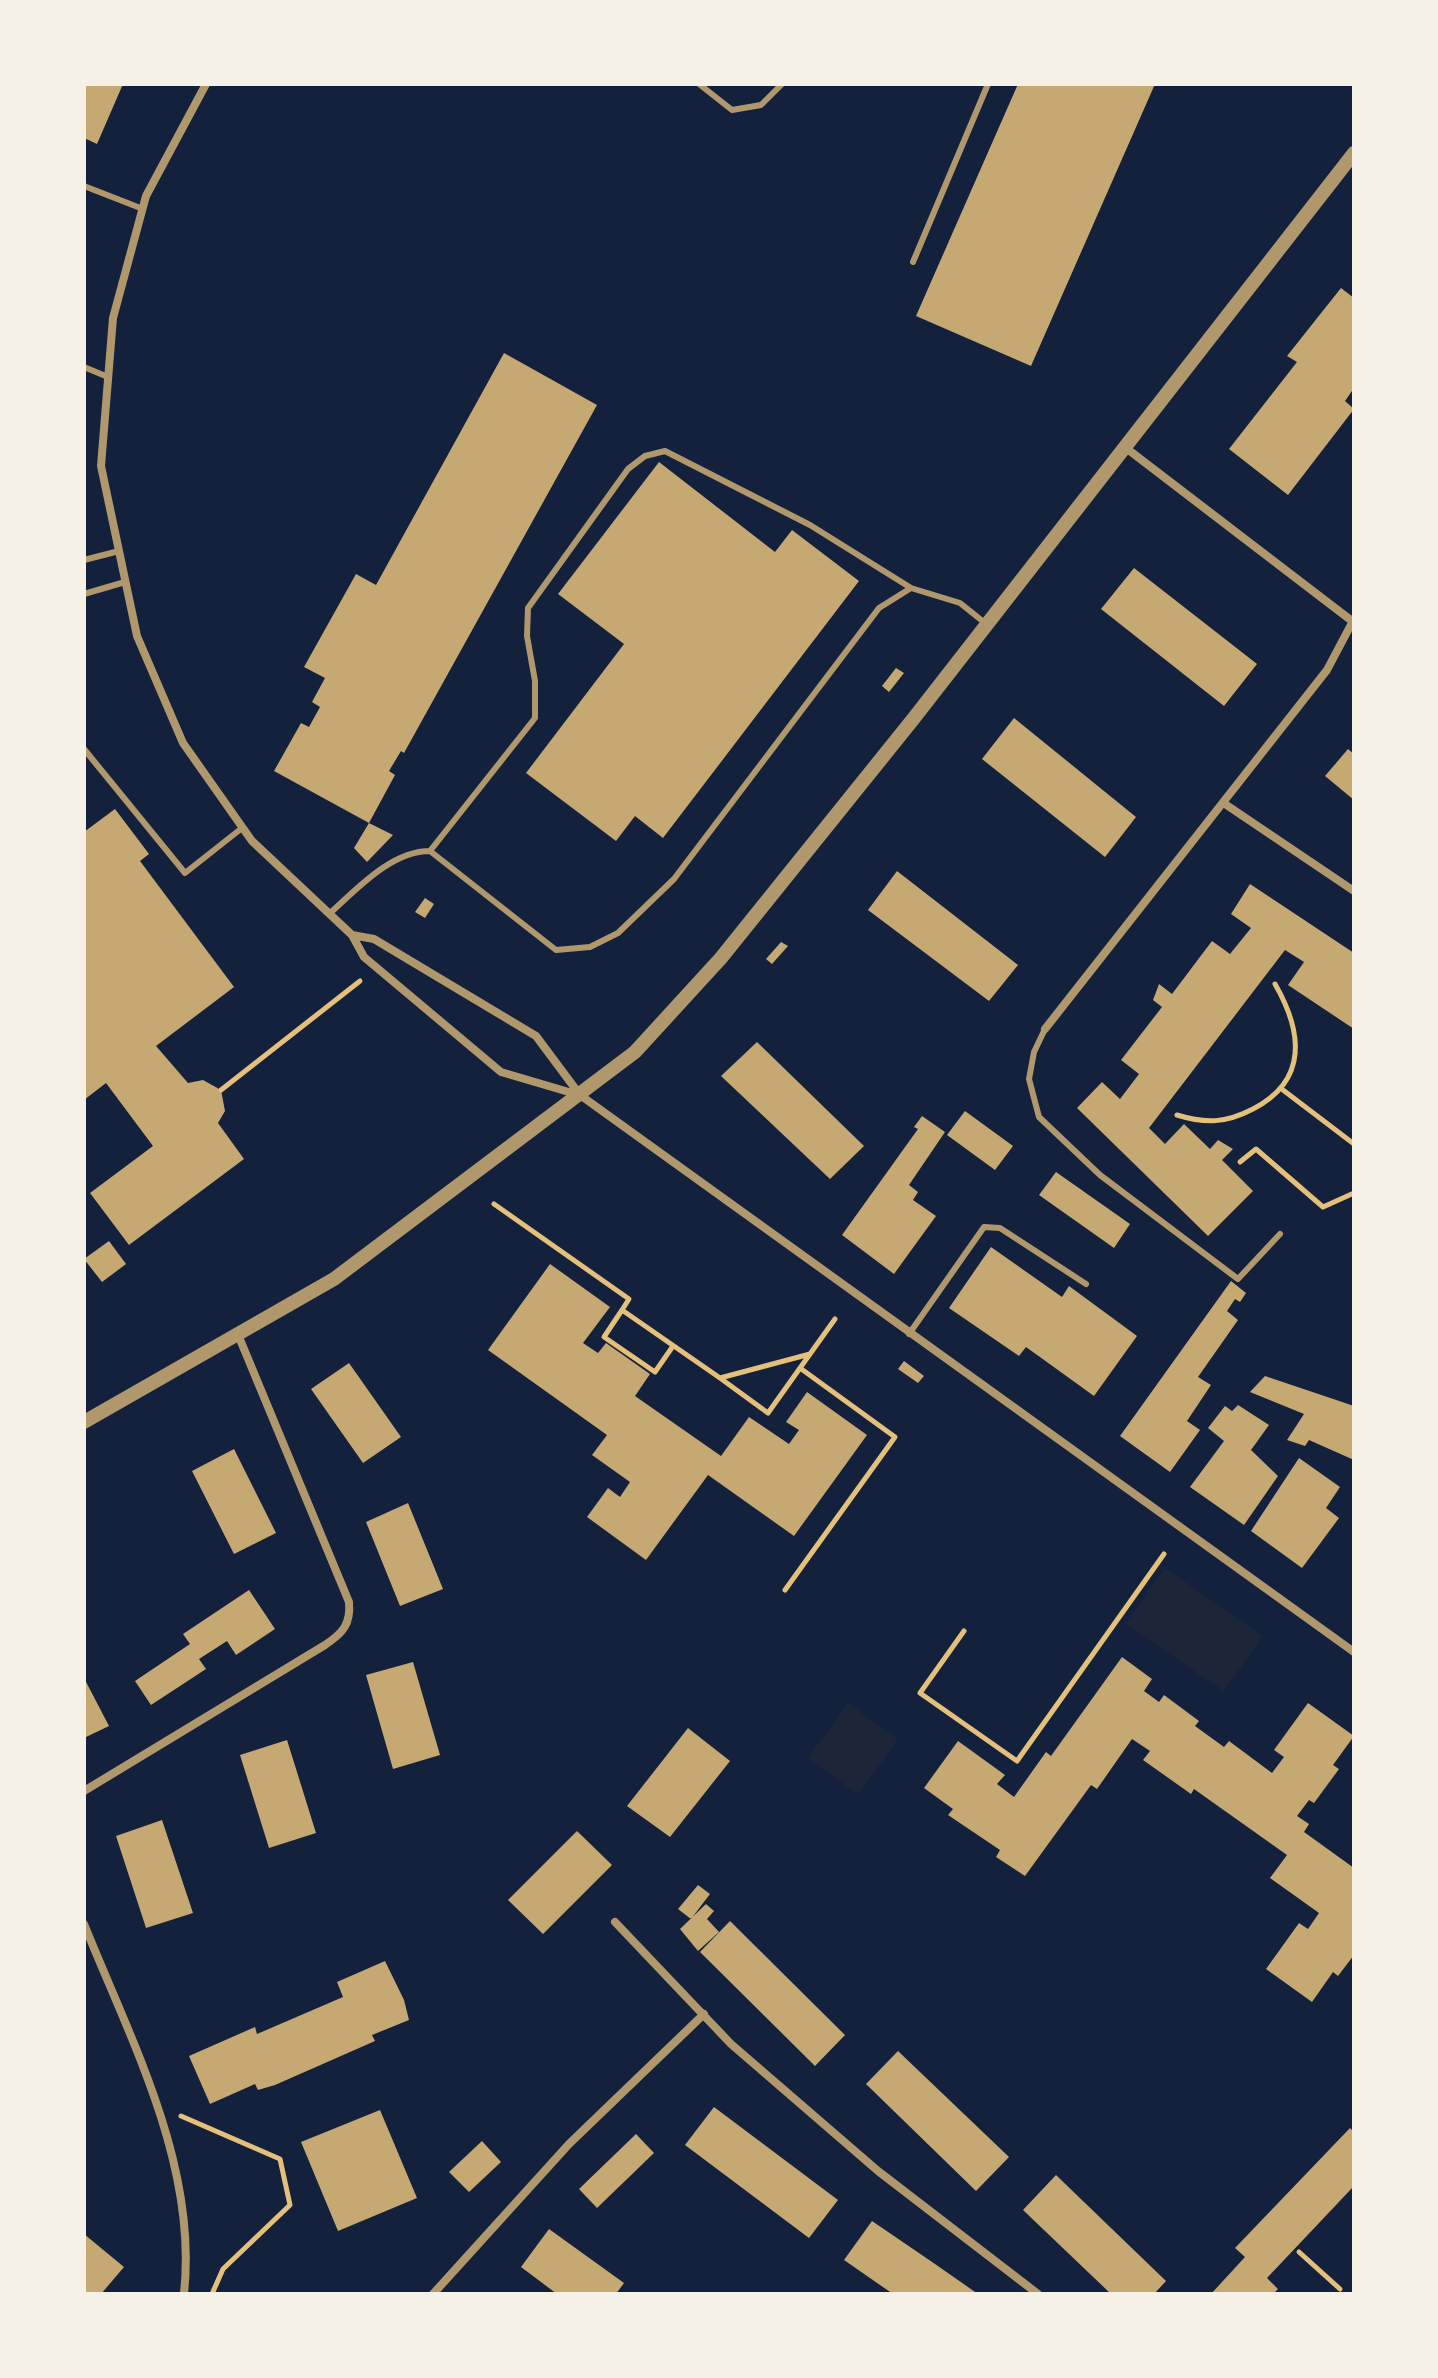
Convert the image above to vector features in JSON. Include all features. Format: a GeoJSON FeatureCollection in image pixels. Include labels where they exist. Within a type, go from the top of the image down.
{"type":"FeatureCollection","features":[{"type":"Feature","properties":{"kind":"street"},"geometry":{"type":"LineString","coordinates":[[206,84],[146,196],[113,318],[101,466],[137,636],[183,743],[252,841],[352,935],[364,957],[501,1072],[580,1095]]}},
{"type":"Feature","properties":{"kind":"street"},"geometry":{"type":"LineString","coordinates":[[84,1422],[239,1337],[334,1279],[635,1052],[721,958],[988,625],[1354,153]]}},
{"type":"Feature","properties":{"kind":"street"},"geometry":{"type":"LineString","coordinates":[[1045,1029],[1225,804],[1327,670],[1353,620],[1126,448]]}},
{"type":"Feature","properties":{"kind":"street"},"geometry":{"type":"LineString","coordinates":[[1225,804],[1354,891]]}},
{"type":"Feature","properties":{"kind":"street"},"geometry":{"type":"LineString","coordinates":[[352,935],[374,939],[536,1036],[580,1095],[1354,1652]]}},
{"type":"Feature","properties":{"kind":"street"},"geometry":{"type":"LineString","coordinates":[[84,1791],[325,1645],[341,1634],[350,1617],[349,1602],[239,1337]]}},
{"type":"Feature","properties":{"kind":"street"},"geometry":{"type":"LineString","coordinates":[[615,1922],[731,2044],[878,2171],[1038,2294]]}},
{"type":"Feature","properties":{"kind":"street"},"geometry":{"type":"LineString","coordinates":[[84,1924],[158,2106],[185,2211],[184,2294]]}},
{"type":"Feature","properties":{"kind":"street"},"geometry":{"type":"LineString","coordinates":[[433,2294],[569,2144],[704,2014]]}},
{"type":"Feature","properties":{"kind":"lane"},"geometry":{"type":"LineString","coordinates":[[699,84],[732,110],[761,105],[782,84]]}},
{"type":"Feature","properties":{"kind":"lane"},"geometry":{"type":"LineString","coordinates":[[913,262],[988,84]]}},
{"type":"Feature","properties":{"kind":"lane"},"geometry":{"type":"LineString","coordinates":[[84,186],[143,209]]}},
{"type":"Feature","properties":{"kind":"lane"},"geometry":{"type":"LineString","coordinates":[[84,367],[108,377]]}},
{"type":"Feature","properties":{"kind":"lane"},"geometry":{"type":"LineString","coordinates":[[430,851],[535,718],[535,681],[527,636],[528,608],[628,469],[645,456],[665,451],[810,525],[911,588],[960,603],[988,625]]}},
{"type":"Feature","properties":{"kind":"lane"},"geometry":{"type":"LineString","coordinates":[[84,560],[119,551]]}},
{"type":"Feature","properties":{"kind":"lane"},"geometry":{"type":"LineString","coordinates":[[84,594],[125,582]]}},
{"type":"Feature","properties":{"kind":"lane"},"geometry":{"type":"LineString","coordinates":[[329,914],[369,878],[411,851],[430,851],[556,950],[590,947],[618,933],[674,879],[879,608],[911,588]]}},
{"type":"Feature","properties":{"kind":"lane"},"geometry":{"type":"LineString","coordinates":[[84,749],[185,873],[242,828]]}},
{"type":"Feature","properties":{"kind":"lane"},"geometry":{"type":"LineString","coordinates":[[1045,1029],[1034,1052],[1029,1079],[1039,1117],[1100,1175],[1238,1279],[1280,1234]]}},
{"type":"Feature","properties":{"kind":"lane"},"geometry":{"type":"LineString","coordinates":[[909,1334],[984,1227],[1000,1228],[1086,1284]]}},
{"type":"Feature","properties":{"kind":"path"},"geometry":{"type":"LineString","coordinates":[[221,1090],[364,978]]}},
{"type":"Feature","properties":{"kind":"path"},"geometry":{"type":"LineString","coordinates":[[1177,1115],[1203,1123],[1219,1122],[1238,1117],[1283,1090],[1293,1065],[1296,1033],[1291,1012],[1275,984]]}},
{"type":"Feature","properties":{"kind":"path"},"geometry":{"type":"LineString","coordinates":[[1283,1090],[1354,1144]]}},
{"type":"Feature","properties":{"kind":"path"},"geometry":{"type":"LineString","coordinates":[[1240,1162],[1256,1149],[1323,1207],[1354,1193]]}},
{"type":"Feature","properties":{"kind":"path"},"geometry":{"type":"LineString","coordinates":[[494,1204],[629,1299],[604,1337],[655,1372],[673,1346]]}},
{"type":"Feature","properties":{"kind":"path"},"geometry":{"type":"LineString","coordinates":[[622,1310],[768,1413],[835,1319]]}},
{"type":"Feature","properties":{"kind":"path"},"geometry":{"type":"LineString","coordinates":[[720,1378],[810,1354]]}},
{"type":"Feature","properties":{"kind":"path"},"geometry":{"type":"LineString","coordinates":[[785,1590],[895,1437],[800,1368]]}},
{"type":"Feature","properties":{"kind":"path"},"geometry":{"type":"LineString","coordinates":[[964,1631],[920,1693],[1017,1761],[1164,1554]]}},
{"type":"Feature","properties":{"kind":"path"},"geometry":{"type":"LineString","coordinates":[[158,2106],[280,2159],[290,2205],[223,2269],[212,2294]]}},
{"type":"Feature","properties":{"kind":"path"},"geometry":{"type":"LineString","coordinates":[[1299,2252],[1340,2289]]}},
{"type":"Feature","properties":{"kind":"shaded area"},"geometry":{"type":"Polygon","coordinates":[[[1165,1568],[1263,1636],[1224,1691],[1125,1624],[1165,1568]]]}},
{"type":"Feature","properties":{"kind":"shaded area"},"geometry":{"type":"Polygon","coordinates":[[[848,1703],[898,1740],[858,1794],[808,1758],[848,1703]]]}},
{"type":"Feature","properties":{"kind":"building"},"geometry":{"type":"Polygon","coordinates":[[[84,84],[123,84],[97,144],[84,138],[84,84]]]}},
{"type":"Feature","properties":{"kind":"building"},"geometry":{"type":"Polygon","coordinates":[[[1018,84],[1155,84],[1031,366],[916,316],[1018,84]]]}},
{"type":"Feature","properties":{"kind":"building"},"geometry":{"type":"Polygon","coordinates":[[[1341,288],[1354,298],[1354,388],[1345,401],[1354,409],[1288,495],[1229,449],[1297,362],[1287,356],[1341,288]]]}},
{"type":"Feature","properties":{"kind":"building"},"geometry":{"type":"Polygon","coordinates":[[[504,353],[597,405],[404,753],[401,751],[389,771],[395,775],[369,823],[274,771],[301,723],[309,727],[320,707],[312,702],[325,678],[304,667],[356,574],[376,585],[504,353]]]}},
{"type":"Feature","properties":{"kind":"building"},"geometry":{"type":"Polygon","coordinates":[[[659,462],[775,552],[792,530],[859,581],[663,838],[635,816],[616,841],[526,773],[624,644],[558,594],[659,462]]]}},
{"type":"Feature","properties":{"kind":"building"},"geometry":{"type":"Polygon","coordinates":[[[1134,568],[1257,664],[1224,706],[1101,609],[1134,568]]]}},
{"type":"Feature","properties":{"kind":"building"},"geometry":{"type":"Polygon","coordinates":[[[896,668],[904,673],[889,692],[882,686],[896,668]]]}},
{"type":"Feature","properties":{"kind":"building"},"geometry":{"type":"Polygon","coordinates":[[[1014,718],[1136,817],[1105,857],[982,759],[1014,718]]]}},
{"type":"Feature","properties":{"kind":"building"},"geometry":{"type":"Polygon","coordinates":[[[1348,749],[1354,754],[1354,800],[1325,776],[1348,749]]]}},
{"type":"Feature","properties":{"kind":"building"},"geometry":{"type":"Polygon","coordinates":[[[115,809],[149,854],[140,861],[234,987],[156,1046],[188,1083],[203,1080],[221,1090],[225,1111],[218,1123],[244,1159],[129,1245],[90,1193],[153,1146],[106,1083],[84,1100],[84,832],[115,809]]]}},
{"type":"Feature","properties":{"kind":"building"},"geometry":{"type":"Polygon","coordinates":[[[369,823],[393,835],[367,862],[354,848],[369,823]]]}},
{"type":"Feature","properties":{"kind":"building"},"geometry":{"type":"Polygon","coordinates":[[[897,871],[1018,965],[989,1001],[868,910],[897,871]]]}},
{"type":"Feature","properties":{"kind":"building"},"geometry":{"type":"Polygon","coordinates":[[[1250,884],[1354,953],[1354,1029],[1288,985],[1304,962],[1285,950],[1149,1128],[1165,1144],[1184,1124],[1210,1149],[1218,1140],[1233,1149],[1222,1160],[1253,1191],[1208,1236],[1077,1108],[1102,1082],[1120,1099],[1139,1074],[1121,1060],[1162,1007],[1153,1000],[1159,984],[1172,994],[1212,941],[1230,954],[1251,928],[1231,914],[1250,884]]]}},
{"type":"Feature","properties":{"kind":"building"},"geometry":{"type":"Polygon","coordinates":[[[425,898],[434,904],[425,918],[415,912],[425,898]]]}},
{"type":"Feature","properties":{"kind":"building"},"geometry":{"type":"Polygon","coordinates":[[[781,942],[788,946],[772,964],[766,959],[781,942]]]}},
{"type":"Feature","properties":{"kind":"building"},"geometry":{"type":"Polygon","coordinates":[[[757,1042],[864,1146],[830,1179],[721,1076],[757,1042]]]}},
{"type":"Feature","properties":{"kind":"building"},"geometry":{"type":"Polygon","coordinates":[[[965,1111],[1013,1146],[995,1170],[947,1135],[965,1111]]]}},
{"type":"Feature","properties":{"kind":"building"},"geometry":{"type":"Polygon","coordinates":[[[922,1116],[945,1132],[909,1185],[918,1192],[913,1200],[936,1216],[894,1274],[842,1235],[918,1129],[914,1127],[922,1116]]]}},
{"type":"Feature","properties":{"kind":"building"},"geometry":{"type":"Polygon","coordinates":[[[1056,1172],[1130,1224],[1114,1248],[1039,1195],[1056,1172]]]}},
{"type":"Feature","properties":{"kind":"building"},"geometry":{"type":"Polygon","coordinates":[[[109,1241],[126,1264],[102,1282],[84,1259],[109,1241]]]}},
{"type":"Feature","properties":{"kind":"building"},"geometry":{"type":"Polygon","coordinates":[[[991,1247],[1062,1297],[1069,1286],[1137,1336],[1094,1396],[1026,1347],[1019,1356],[949,1308],[991,1247]]]}},
{"type":"Feature","properties":{"kind":"building"},"geometry":{"type":"Polygon","coordinates":[[[550,1264],[610,1307],[583,1343],[598,1353],[606,1343],[650,1374],[635,1396],[721,1456],[749,1417],[789,1444],[799,1430],[786,1422],[807,1392],[867,1435],[794,1536],[708,1475],[646,1560],[587,1517],[608,1488],[620,1497],[630,1482],[592,1455],[607,1435],[488,1350],[550,1264]]]}},
{"type":"Feature","properties":{"kind":"building"},"geometry":{"type":"Polygon","coordinates":[[[1231,1281],[1246,1293],[1240,1302],[1235,1299],[1227,1311],[1238,1320],[1198,1377],[1211,1385],[1187,1421],[1200,1430],[1170,1472],[1120,1436],[1231,1281]]]}},
{"type":"Feature","properties":{"kind":"building"},"geometry":{"type":"Polygon","coordinates":[[[904,1361],[924,1376],[918,1383],[898,1369],[904,1361]]]}},
{"type":"Feature","properties":{"kind":"building"},"geometry":{"type":"Polygon","coordinates":[[[349,1363],[401,1437],[363,1463],[311,1389],[349,1363]]]}},
{"type":"Feature","properties":{"kind":"building"},"geometry":{"type":"Polygon","coordinates":[[[1265,1376],[1354,1406],[1354,1460],[1309,1440],[1305,1446],[1287,1440],[1304,1414],[1250,1392],[1265,1376]]]}},
{"type":"Feature","properties":{"kind":"building"},"geometry":{"type":"Polygon","coordinates":[[[1238,1405],[1269,1425],[1251,1450],[1278,1476],[1244,1525],[1190,1487],[1224,1441],[1208,1428],[1225,1406],[1232,1411],[1238,1405]]]}},
{"type":"Feature","properties":{"kind":"building"},"geometry":{"type":"Polygon","coordinates":[[[234,1449],[276,1533],[234,1554],[192,1471],[234,1449]]]}},
{"type":"Feature","properties":{"kind":"building"},"geometry":{"type":"Polygon","coordinates":[[[1299,1458],[1340,1487],[1326,1508],[1339,1518],[1302,1568],[1251,1531],[1299,1458]]]}},
{"type":"Feature","properties":{"kind":"building"},"geometry":{"type":"Polygon","coordinates":[[[408,1503],[443,1589],[400,1606],[366,1522],[408,1503]]]}},
{"type":"Feature","properties":{"kind":"building"},"geometry":{"type":"Polygon","coordinates":[[[249,1590],[275,1629],[236,1655],[227,1641],[199,1659],[206,1669],[151,1705],[135,1681],[190,1644],[183,1634],[249,1590]]]}},
{"type":"Feature","properties":{"kind":"building"},"geometry":{"type":"Polygon","coordinates":[[[1122,1657],[1152,1679],[1144,1691],[1159,1702],[1164,1695],[1199,1721],[1195,1726],[1224,1747],[1229,1741],[1272,1773],[1284,1757],[1274,1750],[1308,1703],[1354,1736],[1333,1765],[1339,1769],[1314,1803],[1309,1800],[1297,1816],[1309,1824],[1304,1832],[1354,1868],[1354,1955],[1338,1976],[1333,1972],[1312,2002],[1266,1969],[1299,1923],[1308,1929],[1319,1913],[1270,1878],[1287,1855],[1194,1789],[1191,1794],[1143,1760],[1150,1751],[1132,1739],[1097,1789],[1091,1785],[1025,1876],[996,1857],[1000,1850],[948,1815],[953,1809],[924,1788],[958,1741],[1005,1775],[997,1784],[1014,1797],[1046,1752],[1051,1756],[1122,1657]]]}},
{"type":"Feature","properties":{"kind":"building"},"geometry":{"type":"Polygon","coordinates":[[[413,1662],[440,1755],[393,1769],[366,1675],[413,1662]]]}},
{"type":"Feature","properties":{"kind":"building"},"geometry":{"type":"Polygon","coordinates":[[[84,1678],[109,1726],[84,1738],[84,1678]]]}},
{"type":"Feature","properties":{"kind":"building"},"geometry":{"type":"Polygon","coordinates":[[[688,1728],[730,1761],[670,1837],[627,1806],[688,1728]]]}},
{"type":"Feature","properties":{"kind":"building"},"geometry":{"type":"Polygon","coordinates":[[[287,1740],[316,1833],[269,1848],[240,1755],[287,1740]]]}},
{"type":"Feature","properties":{"kind":"building"},"geometry":{"type":"Polygon","coordinates":[[[162,1820],[193,1913],[146,1928],[116,1836],[162,1820]]]}},
{"type":"Feature","properties":{"kind":"building"},"geometry":{"type":"Polygon","coordinates":[[[577,1831],[612,1865],[543,1934],[508,1900],[577,1831]]]}},
{"type":"Feature","properties":{"kind":"building"},"geometry":{"type":"Polygon","coordinates":[[[698,1885],[710,1894],[691,1919],[678,1909],[698,1885]]]}},
{"type":"Feature","properties":{"kind":"building"},"geometry":{"type":"Polygon","coordinates":[[[706,1904],[714,1911],[707,1919],[719,1932],[698,1951],[680,1929],[706,1904]]]}},
{"type":"Feature","properties":{"kind":"building"},"geometry":{"type":"Polygon","coordinates":[[[730,1921],[845,2035],[815,2066],[700,1952],[730,1921]]]}},
{"type":"Feature","properties":{"kind":"building"},"geometry":{"type":"Polygon","coordinates":[[[385,1961],[404,2000],[409,2020],[372,2035],[375,2041],[275,2085],[258,2090],[255,2084],[210,2104],[189,2056],[255,2027],[257,2034],[343,1997],[337,1982],[385,1961]]]}},
{"type":"Feature","properties":{"kind":"building"},"geometry":{"type":"Polygon","coordinates":[[[898,2051],[1009,2157],[976,2191],[866,2084],[898,2051]]]}},
{"type":"Feature","properties":{"kind":"building"},"geometry":{"type":"Polygon","coordinates":[[[714,2107],[838,2200],[809,2238],[685,2145],[714,2107]]]}},
{"type":"Feature","properties":{"kind":"building"},"geometry":{"type":"Polygon","coordinates":[[[380,2110],[417,2198],[338,2231],[301,2142],[380,2110]]]}},
{"type":"Feature","properties":{"kind":"building"},"geometry":{"type":"Polygon","coordinates":[[[1350,2128],[1354,2132],[1354,2186],[1267,2278],[1278,2289],[1273,2294],[1211,2294],[1245,2257],[1235,2248],[1350,2128]]]}},
{"type":"Feature","properties":{"kind":"building"},"geometry":{"type":"Polygon","coordinates":[[[636,2134],[654,2153],[597,2208],[579,2189],[636,2134]]]}},
{"type":"Feature","properties":{"kind":"building"},"geometry":{"type":"Polygon","coordinates":[[[482,2141],[501,2162],[469,2192],[449,2172],[482,2141]]]}},
{"type":"Feature","properties":{"kind":"building"},"geometry":{"type":"Polygon","coordinates":[[[1056,2175],[1166,2281],[1154,2294],[1111,2294],[1023,2210],[1056,2175]]]}},
{"type":"Feature","properties":{"kind":"building"},"geometry":{"type":"Polygon","coordinates":[[[872,2221],[978,2294],[893,2294],[844,2260],[872,2221]]]}},
{"type":"Feature","properties":{"kind":"building"},"geometry":{"type":"Polygon","coordinates":[[[549,2229],[624,2283],[616,2294],[557,2294],[521,2267],[549,2229]]]}},
{"type":"Feature","properties":{"kind":"building"},"geometry":{"type":"Polygon","coordinates":[[[84,2234],[124,2267],[101,2294],[84,2294],[84,2234]]]}}]}
